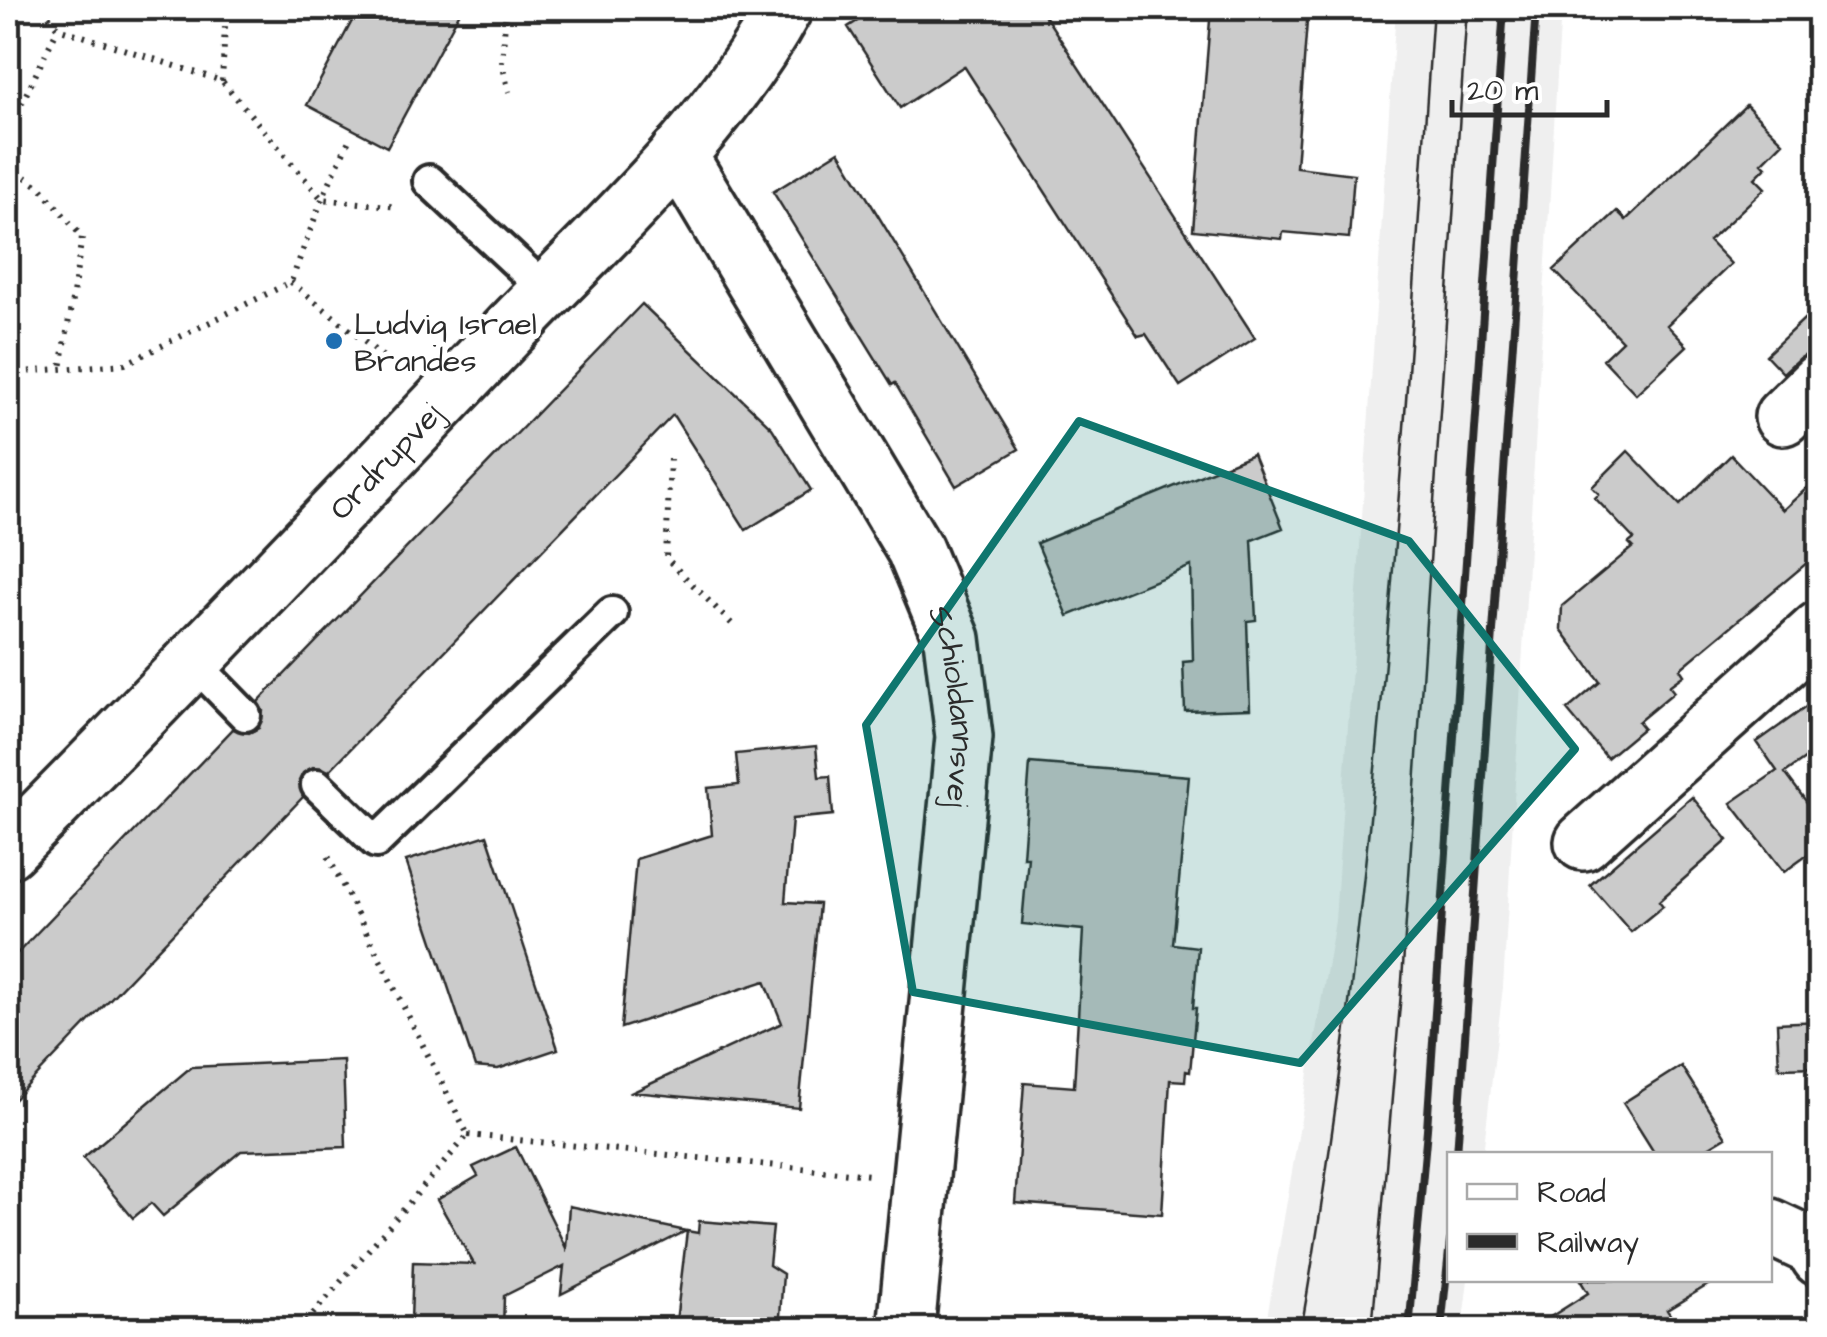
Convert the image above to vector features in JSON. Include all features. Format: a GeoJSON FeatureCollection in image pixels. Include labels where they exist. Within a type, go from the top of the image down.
{"type":"FeatureCollection","features":[{"type":"Feature","properties":{"kind":"street","name":"Ordrupvej"},"geometry":{"type":"LineString","coordinates":[[8,850],[678,154],[758,54],[784,8]]}},
{"type":"Feature","properties":{"kind":"street","name":"Schioldannsvej"},"geometry":{"type":"LineString","coordinates":[[678,154],[915,550],[952,639],[964,737],[906,1330]]}},
{"type":"Feature","properties":{"kind":"street"},"geometry":{"type":"LineString","coordinates":[[1582,842],[1820,629]]}},
{"type":"Feature","properties":{"kind":"street"},"geometry":{"type":"LineString","coordinates":[[1772,1227],[1813,1247],[1820,1258]]}},
{"type":"Feature","properties":{"kind":"lane"},"geometry":{"type":"LineString","coordinates":[[429,182],[548,290]]}},
{"type":"Feature","properties":{"kind":"lane"},"geometry":{"type":"LineString","coordinates":[[323,791],[376,842],[612,613]]}},
{"type":"Feature","properties":{"kind":"lane"},"geometry":{"type":"LineString","coordinates":[[193,662],[245,715]]}},
{"type":"Feature","properties":{"kind":"path"},"geometry":{"type":"LineString","coordinates":[[42,8],[58,28],[222,81],[322,199],[405,207]]}},
{"type":"Feature","properties":{"kind":"path"},"geometry":{"type":"LineString","coordinates":[[222,81],[226,8]]}},
{"type":"Feature","properties":{"kind":"path"},"geometry":{"type":"LineString","coordinates":[[506,8],[502,62],[510,92]]}},
{"type":"Feature","properties":{"kind":"path"},"geometry":{"type":"LineString","coordinates":[[8,132],[58,28]]}},
{"type":"Feature","properties":{"kind":"path"},"geometry":{"type":"LineString","coordinates":[[8,373],[125,364],[291,282],[350,138]]}},
{"type":"Feature","properties":{"kind":"path"},"geometry":{"type":"LineString","coordinates":[[8,165],[41,188],[82,237],[62,370]]}},
{"type":"Feature","properties":{"kind":"path"},"geometry":{"type":"LineString","coordinates":[[291,282],[320,302],[439,404]]}},
{"type":"Feature","properties":{"kind":"path"},"geometry":{"type":"LineString","coordinates":[[670,459],[666,558],[732,624]]}},
{"type":"Feature","properties":{"kind":"path"},"geometry":{"type":"LineString","coordinates":[[323,791],[308,817],[468,1135]]}},
{"type":"Feature","properties":{"kind":"path"},"geometry":{"type":"LineString","coordinates":[[468,1135],[918,1180]]}},
{"type":"Feature","properties":{"kind":"path"},"geometry":{"type":"LineString","coordinates":[[299,1330],[468,1135]]}},
{"type":"Feature","properties":{"kind":"highlighted area"},"geometry":{"type":"Polygon","coordinates":[[[1079,421],[1409,541],[1575,749],[1300,1063],[913,992],[866,725],[1079,421]]]}},
{"type":"Feature","properties":{"kind":"shaded area"},"geometry":{"type":"Polygon","coordinates":[[[1396,8],[1561,8],[1503,987],[1483,1152],[1447,1152],[1447,1282],[1468,1282],[1462,1329],[1265,1329],[1335,921],[1396,8]]]}},
{"type":"Feature","properties":{"kind":"building"},"geometry":{"type":"Polygon","coordinates":[[[359,8],[462,8],[387,147],[307,105],[359,8]]]}},
{"type":"Feature","properties":{"kind":"building"},"geometry":{"type":"Polygon","coordinates":[[[878,8],[1040,8],[1255,338],[1180,386],[1146,334],[1138,336],[964,66],[900,108],[848,27],[878,8]]]}},
{"type":"Feature","properties":{"kind":"building"},"geometry":{"type":"Polygon","coordinates":[[[1211,8],[1308,8],[1296,167],[1354,174],[1349,238],[1283,232],[1282,239],[1193,230],[1211,8]]]}},
{"type":"Feature","properties":{"kind":"building"},"geometry":{"type":"Polygon","coordinates":[[[1746,105],[1783,142],[1762,163],[1766,167],[1755,178],[1765,188],[1709,241],[1731,264],[1667,325],[1687,346],[1636,394],[1603,359],[1622,341],[1554,270],[1617,211],[1626,220],[1746,105]]]}},
{"type":"Feature","properties":{"kind":"building"},"geometry":{"type":"Polygon","coordinates":[[[839,151],[1019,449],[956,486],[773,192],[839,151]]]}},
{"type":"Feature","properties":{"kind":"building"},"geometry":{"type":"Polygon","coordinates":[[[642,304],[772,428],[811,490],[746,530],[673,415],[329,771],[313,767],[303,773],[299,781],[303,797],[8,1106],[8,963],[233,729],[249,733],[259,728],[263,711],[258,702],[642,304]]]}},
{"type":"Feature","properties":{"kind":"building"},"geometry":{"type":"Polygon","coordinates":[[[1820,304],[1820,351],[1799,358],[1783,373],[1766,355],[1820,304]]]}},
{"type":"Feature","properties":{"kind":"building"},"geometry":{"type":"Polygon","coordinates":[[[1628,451],[1680,505],[1731,455],[1783,510],[1820,476],[1820,552],[1680,669],[1684,675],[1669,686],[1674,692],[1638,722],[1643,728],[1607,758],[1567,710],[1600,682],[1561,629],[1562,606],[1633,547],[1629,543],[1634,539],[1595,498],[1599,494],[1592,487],[1628,451]]]}},
{"type":"Feature","properties":{"kind":"building"},"geometry":{"type":"Polygon","coordinates":[[[1253,454],[1283,528],[1252,540],[1256,620],[1247,621],[1250,709],[1185,711],[1183,662],[1193,661],[1191,566],[1068,616],[1037,543],[1253,454]]]}},
{"type":"Feature","properties":{"kind":"building"},"geometry":{"type":"Polygon","coordinates":[[[1820,697],[1820,748],[1785,773],[1820,820],[1820,846],[1784,872],[1731,803],[1777,771],[1757,742],[1820,697]]]}},
{"type":"Feature","properties":{"kind":"building"},"geometry":{"type":"Polygon","coordinates":[[[816,746],[819,777],[830,776],[833,815],[792,819],[785,902],[819,904],[799,1108],[633,1092],[782,1023],[765,981],[621,1028],[636,859],[712,835],[708,788],[739,785],[736,754],[816,746]]]}},
{"type":"Feature","properties":{"kind":"building"},"geometry":{"type":"Polygon","coordinates":[[[1030,763],[1189,776],[1173,944],[1198,947],[1196,1008],[1190,1072],[1186,1071],[1185,1081],[1170,1080],[1162,1214],[1015,1203],[1024,1083],[1074,1087],[1083,930],[1022,924],[1030,763]]]}},
{"type":"Feature","properties":{"kind":"building"},"geometry":{"type":"Polygon","coordinates":[[[1692,797],[1728,840],[1659,901],[1663,906],[1631,932],[1590,885],[1692,797]]]}},
{"type":"Feature","properties":{"kind":"building"},"geometry":{"type":"Polygon","coordinates":[[[487,835],[558,1049],[498,1069],[475,1067],[406,861],[487,835]]]}},
{"type":"Feature","properties":{"kind":"building"},"geometry":{"type":"Polygon","coordinates":[[[1820,1021],[1820,1067],[1779,1068],[1777,1023],[1820,1021]]]}},
{"type":"Feature","properties":{"kind":"building"},"geometry":{"type":"Polygon","coordinates":[[[343,1060],[346,1147],[241,1151],[163,1216],[151,1203],[133,1218],[83,1158],[191,1067],[343,1060]]]}},
{"type":"Feature","properties":{"kind":"building"},"geometry":{"type":"Polygon","coordinates":[[[1681,1066],[1726,1137],[1701,1152],[1654,1152],[1623,1103],[1681,1066]]]}},
{"type":"Feature","properties":{"kind":"building"},"geometry":{"type":"Polygon","coordinates":[[[516,1147],[566,1248],[569,1206],[686,1231],[561,1294],[564,1266],[504,1296],[503,1330],[440,1330],[441,1322],[411,1321],[413,1262],[474,1264],[437,1200],[478,1176],[473,1167],[516,1147]]]}},
{"type":"Feature","properties":{"kind":"building"},"geometry":{"type":"Polygon","coordinates":[[[699,1221],[773,1227],[769,1265],[783,1274],[779,1330],[675,1330],[687,1231],[698,1233],[699,1221]]]}},
{"type":"Feature","properties":{"kind":"building"},"geometry":{"type":"Polygon","coordinates":[[[1581,1282],[1713,1282],[1667,1310],[1680,1330],[1530,1330],[1588,1293],[1581,1282]]]}},
{"type":"Feature","properties":{"kind":"tram line"},"geometry":{"type":"LineString","coordinates":[[1301,1330],[1327,1166],[1368,836],[1398,505],[1433,8]]}},
{"type":"Feature","properties":{"kind":"tram line"},"geometry":{"type":"LineString","coordinates":[[1372,1330],[1402,981],[1467,8]]}},
{"type":"Feature","properties":{"kind":"railway"},"geometry":{"type":"LineString","coordinates":[[1409,1330],[1427,1129],[1504,8]]}},
{"type":"Feature","properties":{"kind":"railway"},"geometry":{"type":"LineString","coordinates":[[1457,1152],[1536,8]]}},
{"type":"Feature","properties":{"kind":"railway"},"geometry":{"type":"LineString","coordinates":[[1441,1330],[1447,1271]]}},
{"type":"Feature","properties":{"kind":"place","name":"Ludvig Israel Brandes"},"geometry":{"type":"Point","coordinates":[334,341]}}]}
